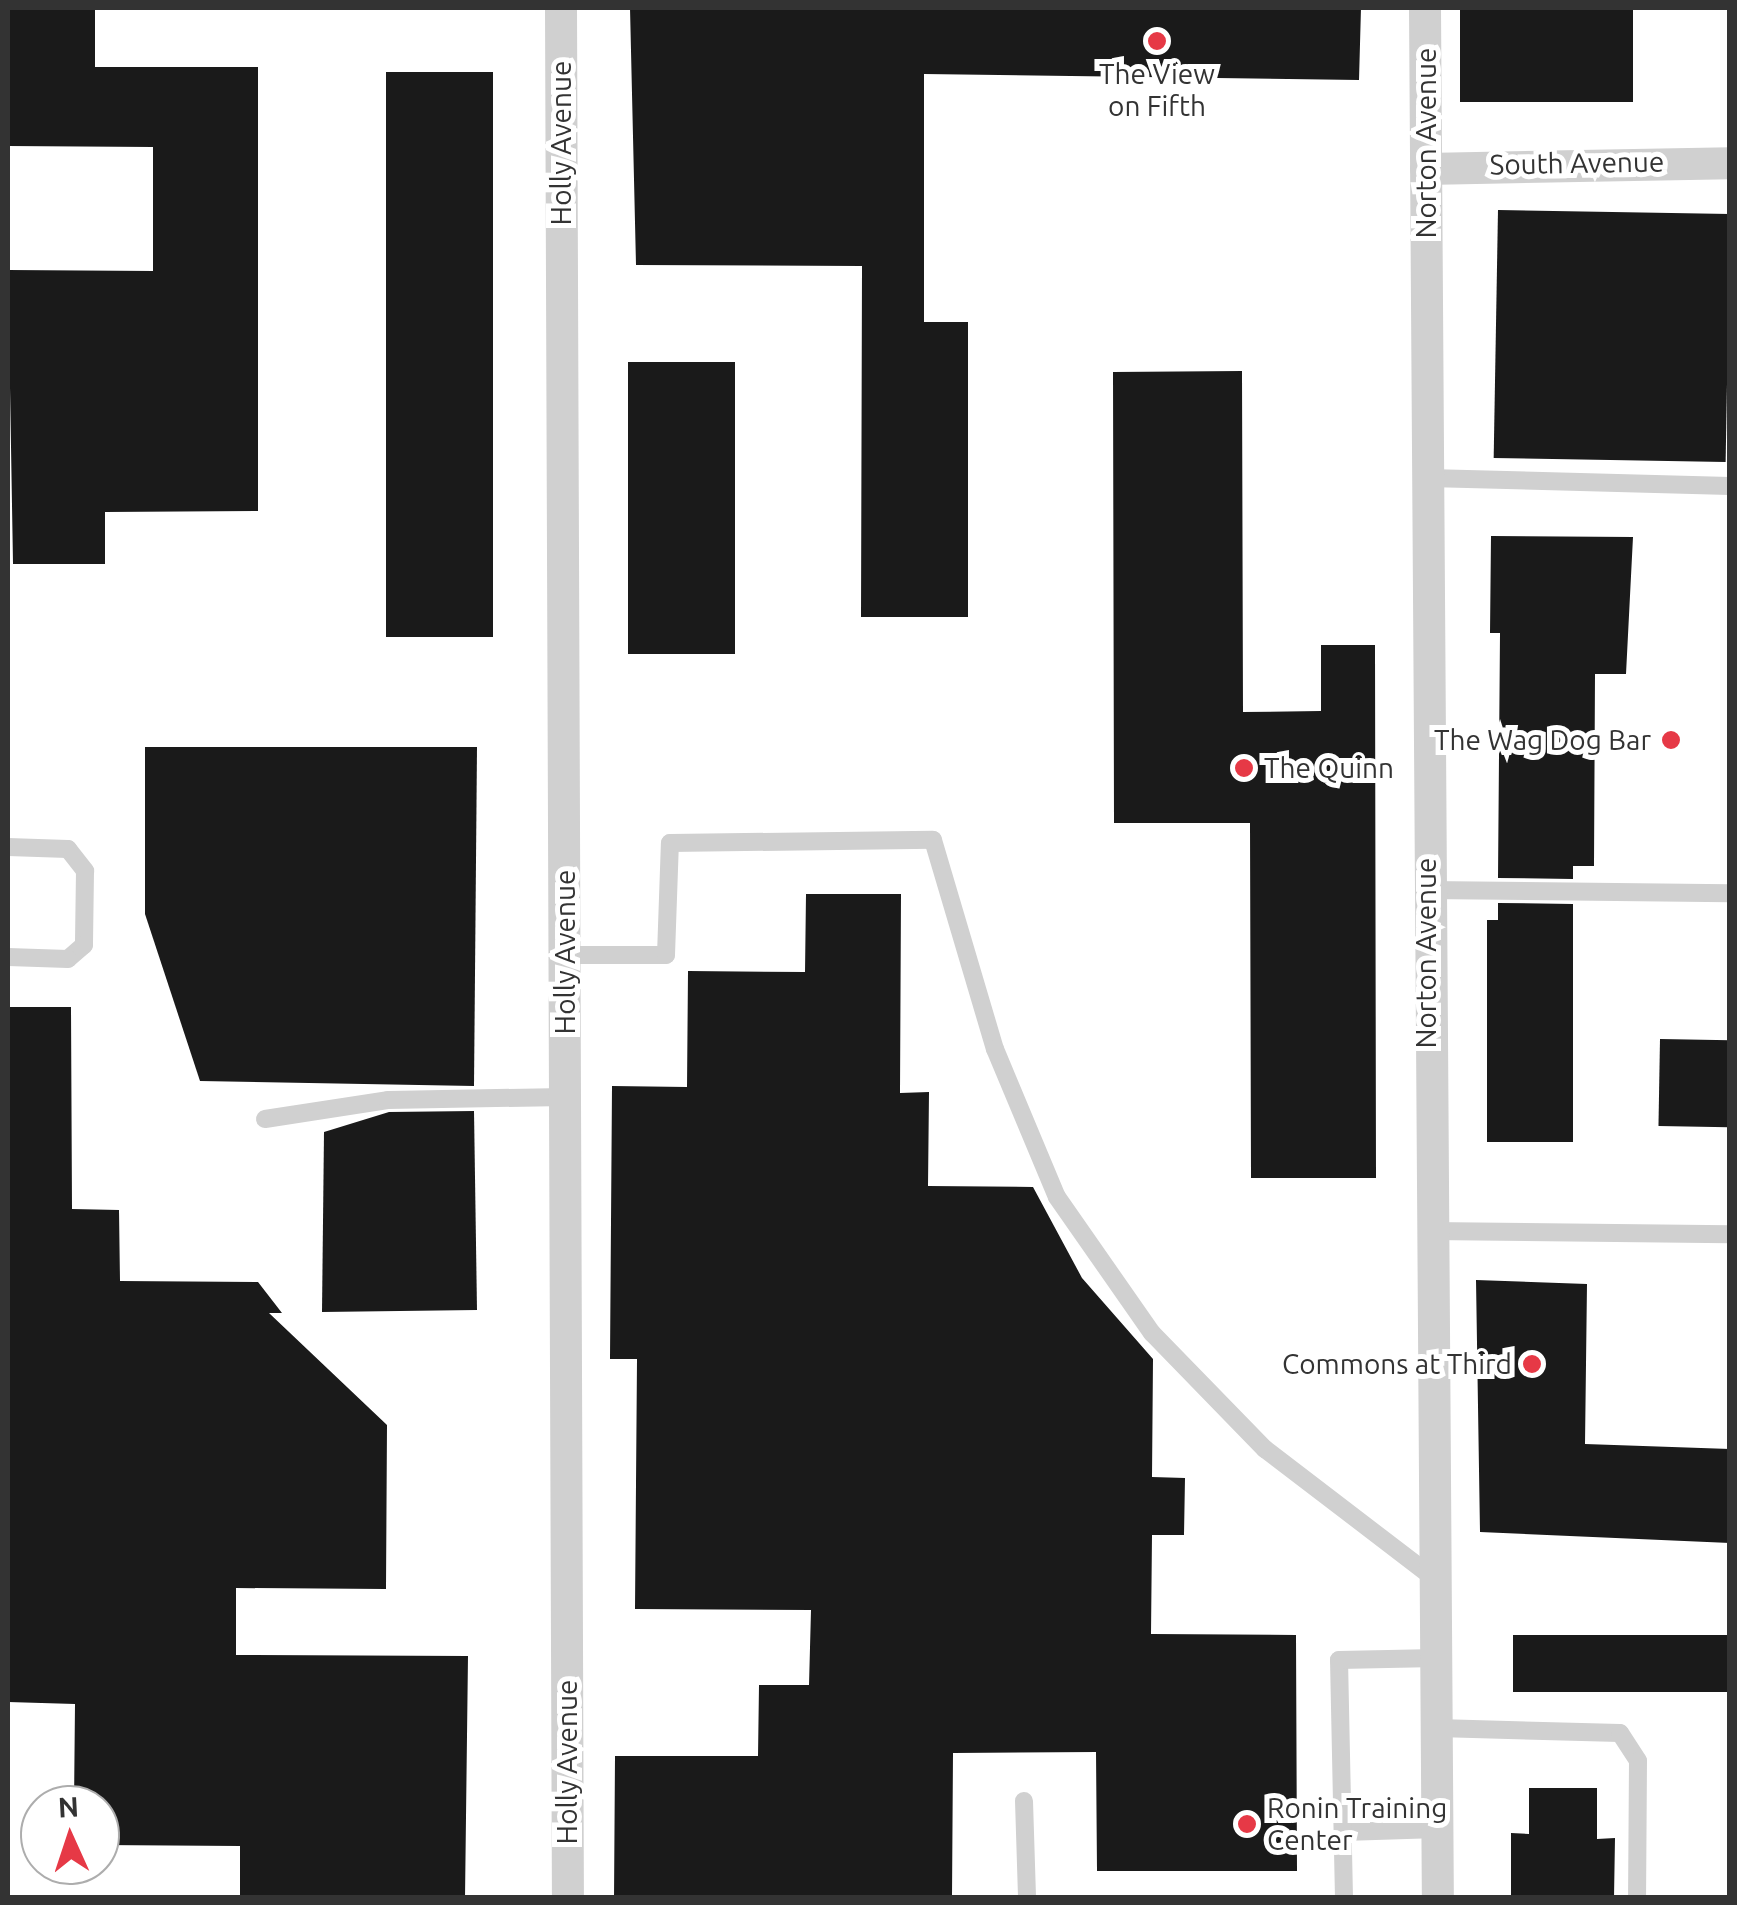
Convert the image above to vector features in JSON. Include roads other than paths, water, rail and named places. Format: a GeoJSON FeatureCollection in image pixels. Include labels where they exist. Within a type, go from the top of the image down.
{"type":"FeatureCollection","features":[{"type":"Feature","properties":{"kind":"street","name":"Holly Avenue"},"geometry":{"type":"LineString","coordinates":[[560,8],[568,1898]]}},
{"type":"Feature","properties":{"kind":"street","name":"Norton Avenue"},"geometry":{"type":"LineString","coordinates":[[1425,8],[1428,1231],[1438,1898]]}},
{"type":"Feature","properties":{"kind":"street","name":"South Avenue"},"geometry":{"type":"LineString","coordinates":[[1426,169],[1730,164]]}},
{"type":"Feature","properties":{"kind":"lane"},"geometry":{"type":"LineString","coordinates":[[1428,478],[1730,486]]}},
{"type":"Feature","properties":{"kind":"lane"},"geometry":{"type":"LineString","coordinates":[[564,955],[666,955],[670,843],[933,840],[995,1049],[1058,1198],[1152,1333],[1265,1449],[1436,1579]]}},
{"type":"Feature","properties":{"kind":"lane"},"geometry":{"type":"LineString","coordinates":[[8,847],[68,849],[85,871],[84,945],[68,959],[8,957]]}},
{"type":"Feature","properties":{"kind":"lane"},"geometry":{"type":"LineString","coordinates":[[1427,890],[1730,893]]}},
{"type":"Feature","properties":{"kind":"lane"},"geometry":{"type":"LineString","coordinates":[[265,1119],[388,1100],[565,1097]]}},
{"type":"Feature","properties":{"kind":"lane"},"geometry":{"type":"LineString","coordinates":[[1428,1231],[1730,1234]]}},
{"type":"Feature","properties":{"kind":"lane"},"geometry":{"type":"LineString","coordinates":[[1344,1898],[1340,1660],[1437,1658]]}},
{"type":"Feature","properties":{"kind":"lane"},"geometry":{"type":"LineString","coordinates":[[1437,1728],[1620,1733],[1638,1761],[1637,1898]]}},
{"type":"Feature","properties":{"kind":"lane"},"geometry":{"type":"LineString","coordinates":[[1024,1802],[1027,1898]]}},
{"type":"Feature","properties":{"kind":"lane"},"geometry":{"type":"LineString","coordinates":[[1344,1832],[1438,1829]]}},
{"type":"Feature","properties":{"kind":"place","name":"The View on Fifth"},"geometry":{"type":"Point","coordinates":[1157,41]}},
{"type":"Feature","properties":{"kind":"place","name":"The Wag Dog Bar"},"geometry":{"type":"Point","coordinates":[1671,740]}},
{"type":"Feature","properties":{"kind":"place","name":"The Quinn"},"geometry":{"type":"Point","coordinates":[1244,768]}},
{"type":"Feature","properties":{"kind":"place","name":"Commons at Third"},"geometry":{"type":"Point","coordinates":[1532,1364]}},
{"type":"Feature","properties":{"kind":"place","name":"Ronin Training Center"},"geometry":{"type":"Point","coordinates":[1247,1824]}}]}
